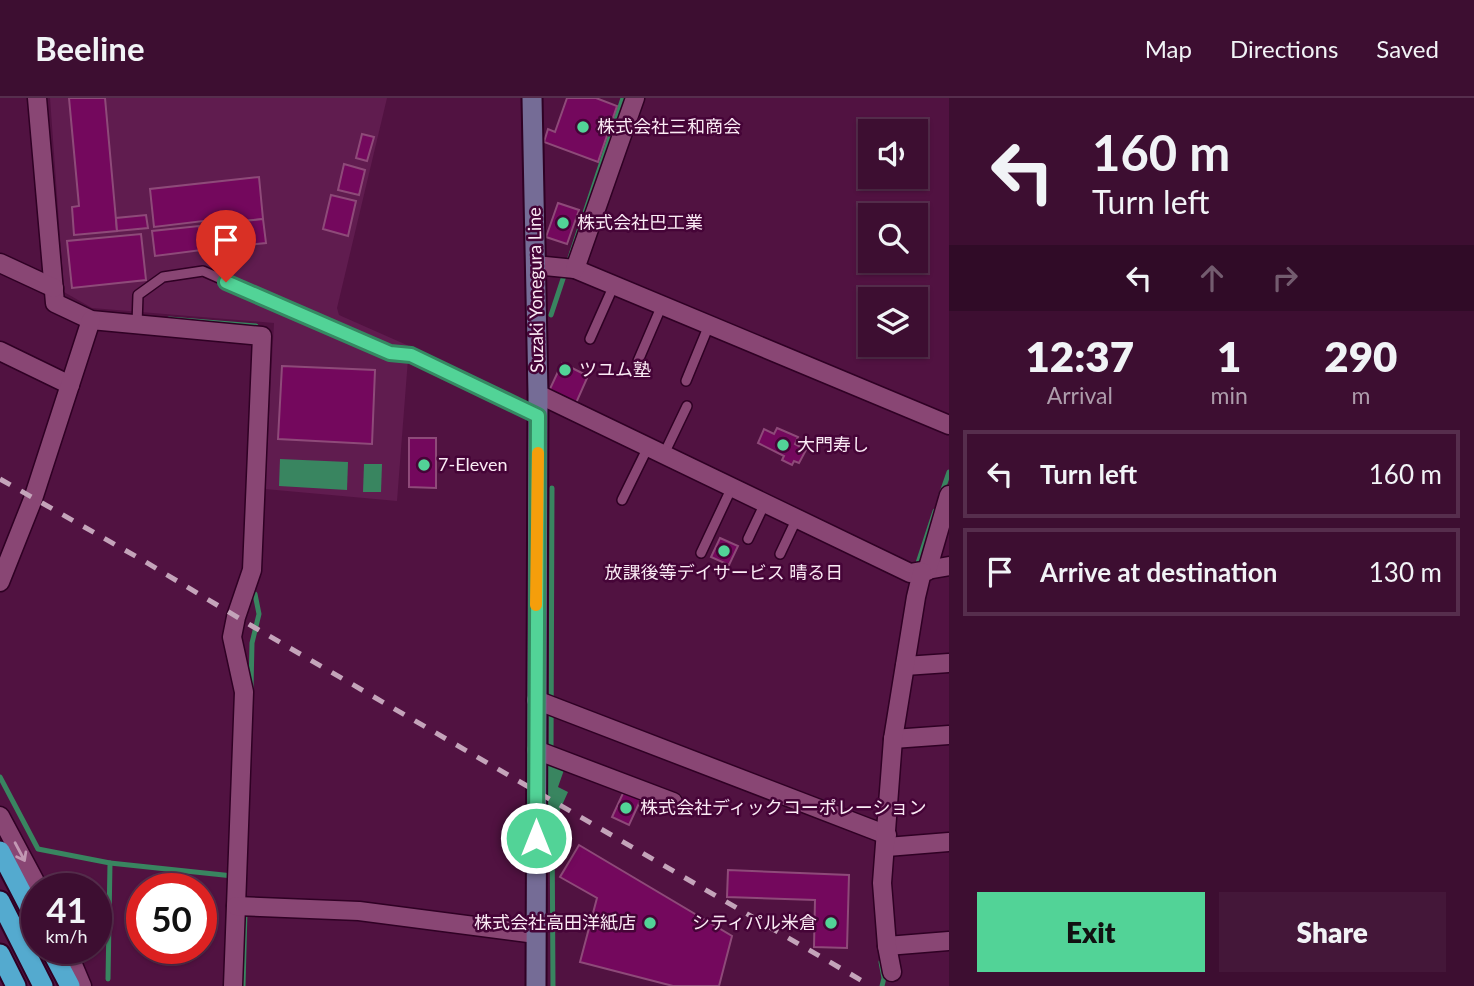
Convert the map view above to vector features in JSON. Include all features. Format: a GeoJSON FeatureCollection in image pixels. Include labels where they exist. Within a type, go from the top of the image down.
{"type":"FeatureCollection","features":[{"type":"Feature","properties":{"kind":"highway"},"geometry":{"type":"LineString","coordinates":[[0,851],[21,891]]}},
{"type":"Feature","properties":{"kind":"highway"},"geometry":{"type":"LineString","coordinates":[[0,901],[43,986]]}},
{"type":"Feature","properties":{"kind":"highway"},"geometry":{"type":"LineString","coordinates":[[0,954],[16,986]]}},
{"type":"Feature","properties":{"kind":"highway"},"geometry":{"type":"LineString","coordinates":[[58,964],[70,986]]}},
{"type":"Feature","properties":{"kind":"main road","name":"Suzaki Yonegura Line"},"geometry":{"type":"LineString","coordinates":[[532,98],[546,704],[536,986]]}},
{"type":"Feature","properties":{"kind":"street"},"geometry":{"type":"LineString","coordinates":[[37,98],[55,303],[91,320],[137,319],[262,336],[252,570],[232,637],[244,692],[242,907],[233,986]]}},
{"type":"Feature","properties":{"kind":"street"},"geometry":{"type":"LineString","coordinates":[[569,268],[635,98]]}},
{"type":"Feature","properties":{"kind":"street"},"geometry":{"type":"LineString","coordinates":[[0,263],[54,288]]}},
{"type":"Feature","properties":{"kind":"street"},"geometry":{"type":"LineString","coordinates":[[535,265],[569,268],[614,285],[949,425]]}},
{"type":"Feature","properties":{"kind":"street"},"geometry":{"type":"LineString","coordinates":[[0,582],[33,499],[91,320]]}},
{"type":"Feature","properties":{"kind":"street"},"geometry":{"type":"LineString","coordinates":[[0,351],[69,386]]}},
{"type":"Feature","properties":{"kind":"street"},"geometry":{"type":"LineString","coordinates":[[538,394],[910,573],[949,566]]}},
{"type":"Feature","properties":{"kind":"street"},"geometry":{"type":"LineString","coordinates":[[892,972],[887,946],[883,883],[893,739],[916,597],[949,495]]}},
{"type":"Feature","properties":{"kind":"street"},"geometry":{"type":"LineString","coordinates":[[905,666],[949,663]]}},
{"type":"Feature","properties":{"kind":"street"},"geometry":{"type":"LineString","coordinates":[[546,704],[887,841],[949,842]]}},
{"type":"Feature","properties":{"kind":"street"},"geometry":{"type":"LineString","coordinates":[[893,739],[949,735]]}},
{"type":"Feature","properties":{"kind":"street"},"geometry":{"type":"LineString","coordinates":[[545,753],[673,803]]}},
{"type":"Feature","properties":{"kind":"street"},"geometry":{"type":"LineString","coordinates":[[0,816],[30,873]]}},
{"type":"Feature","properties":{"kind":"street"},"geometry":{"type":"LineString","coordinates":[[242,907],[359,911],[536,934]]}},
{"type":"Feature","properties":{"kind":"street"},"geometry":{"type":"LineString","coordinates":[[887,946],[949,941]]}},
{"type":"Feature","properties":{"kind":"street"},"geometry":{"type":"LineString","coordinates":[[73,964],[82,986]]}},
{"type":"Feature","properties":{"kind":"lane"},"geometry":{"type":"LineString","coordinates":[[137,319],[138,295],[163,277],[203,271],[390,353],[411,355],[538,416]]}},
{"type":"Feature","properties":{"kind":"lane"},"geometry":{"type":"LineString","coordinates":[[590,339],[614,285]]}},
{"type":"Feature","properties":{"kind":"lane"},"geometry":{"type":"LineString","coordinates":[[638,361],[662,305]]}},
{"type":"Feature","properties":{"kind":"lane"},"geometry":{"type":"LineString","coordinates":[[686,381],[709,325]]}},
{"type":"Feature","properties":{"kind":"lane"},"geometry":{"type":"LineString","coordinates":[[622,500],[687,406]]}},
{"type":"Feature","properties":{"kind":"lane"},"geometry":{"type":"LineString","coordinates":[[701,553],[732,487]]}},
{"type":"Feature","properties":{"kind":"lane"},"geometry":{"type":"LineString","coordinates":[[748,539],[765,503]]}},
{"type":"Feature","properties":{"kind":"lane"},"geometry":{"type":"LineString","coordinates":[[780,554],[797,518]]}},
{"type":"Feature","properties":{"kind":"shaded area"},"geometry":{"type":"Polygon","coordinates":[[[50,98],[387,98],[337,308],[339,315],[409,346],[397,501],[265,489],[274,323],[92,308],[64,292],[50,98]]]}},
{"type":"Feature","properties":{"kind":"shaded area"},"geometry":{"type":"Polygon","coordinates":[[[280,459],[348,462],[347,490],[279,486],[280,459]]]}},
{"type":"Feature","properties":{"kind":"shaded area"},"geometry":{"type":"Polygon","coordinates":[[[364,464],[382,464],[381,492],[363,492],[364,464]]]}},
{"type":"Feature","properties":{"kind":"shaded area"},"geometry":{"type":"Polygon","coordinates":[[[547,764],[564,770],[558,787],[568,792],[554,823],[548,823],[547,764]]]}},
{"type":"Feature","properties":{"kind":"building"},"geometry":{"type":"Polygon","coordinates":[[[69,98],[105,98],[117,231],[74,235],[72,207],[79,206],[69,98]]]}},
{"type":"Feature","properties":{"kind":"building"},"geometry":{"type":"Polygon","coordinates":[[[567,98],[596,98],[617,106],[598,162],[544,142],[548,129],[555,132],[567,98]]]}},
{"type":"Feature","properties":{"kind":"building"},"geometry":{"type":"Polygon","coordinates":[[[362,134],[374,137],[367,161],[356,158],[362,134]]]}},
{"type":"Feature","properties":{"kind":"building"},"geometry":{"type":"Polygon","coordinates":[[[344,164],[365,170],[359,195],[338,190],[344,164]]]}},
{"type":"Feature","properties":{"kind":"building"},"geometry":{"type":"Polygon","coordinates":[[[259,177],[263,219],[215,224],[217,244],[205,245],[203,221],[154,227],[150,189],[259,177]]]}},
{"type":"Feature","properties":{"kind":"building"},"geometry":{"type":"Polygon","coordinates":[[[331,195],[356,201],[348,236],[323,229],[331,195]]]}},
{"type":"Feature","properties":{"kind":"building"},"geometry":{"type":"Polygon","coordinates":[[[558,203],[579,210],[567,244],[546,237],[558,203]]]}},
{"type":"Feature","properties":{"kind":"building"},"geometry":{"type":"Polygon","coordinates":[[[146,215],[148,228],[117,231],[116,218],[146,215]]]}},
{"type":"Feature","properties":{"kind":"building"},"geometry":{"type":"Polygon","coordinates":[[[263,219],[266,243],[217,248],[215,224],[263,219]]]}},
{"type":"Feature","properties":{"kind":"building"},"geometry":{"type":"Polygon","coordinates":[[[199,226],[202,250],[155,256],[152,231],[199,226]]]}},
{"type":"Feature","properties":{"kind":"building"},"geometry":{"type":"Polygon","coordinates":[[[141,234],[146,280],[72,288],[67,241],[141,234]]]}},
{"type":"Feature","properties":{"kind":"building"},"geometry":{"type":"Polygon","coordinates":[[[562,363],[588,376],[576,403],[549,391],[562,363]]]}},
{"type":"Feature","properties":{"kind":"building"},"geometry":{"type":"Polygon","coordinates":[[[282,366],[375,370],[372,444],[278,439],[282,366]]]}},
{"type":"Feature","properties":{"kind":"building"},"geometry":{"type":"Polygon","coordinates":[[[777,428],[798,437],[795,444],[806,450],[799,463],[794,461],[792,465],[782,460],[784,456],[758,443],[764,429],[774,434],[777,428]]]}},
{"type":"Feature","properties":{"kind":"building"},"geometry":{"type":"Polygon","coordinates":[[[409,438],[436,438],[436,488],[409,487],[409,438]]]}},
{"type":"Feature","properties":{"kind":"building","name":"放課後等デイサービス 晴る日"},"geometry":{"type":"Polygon","coordinates":[[[720,538],[738,546],[729,565],[711,557],[720,538]]]}},
{"type":"Feature","properties":{"kind":"building"},"geometry":{"type":"Polygon","coordinates":[[[624,791],[641,799],[629,825],[612,817],[624,791]]]}},
{"type":"Feature","properties":{"kind":"building"},"geometry":{"type":"Polygon","coordinates":[[[579,845],[732,936],[719,986],[673,986],[580,962],[597,898],[560,877],[579,845]]]}},
{"type":"Feature","properties":{"kind":"building","name":"シティパル米倉"},"geometry":{"type":"Polygon","coordinates":[[[728,870],[849,875],[847,948],[814,947],[815,900],[727,897],[728,870]]]}},
{"type":"Feature","properties":{"kind":"waterway"},"geometry":{"type":"LineString","coordinates":[[551,315],[623,98]]}},
{"type":"Feature","properties":{"kind":"waterway"},"geometry":{"type":"LineString","coordinates":[[169,319],[256,326]]}},
{"type":"Feature","properties":{"kind":"waterway"},"geometry":{"type":"LineString","coordinates":[[941,495],[949,472]]}},
{"type":"Feature","properties":{"kind":"waterway"},"geometry":{"type":"LineString","coordinates":[[551,751],[552,488]]}},
{"type":"Feature","properties":{"kind":"waterway"},"geometry":{"type":"LineString","coordinates":[[917,566],[935,511]]}},
{"type":"Feature","properties":{"kind":"waterway"},"geometry":{"type":"LineString","coordinates":[[251,688],[252,643],[259,614],[255,594]]}},
{"type":"Feature","properties":{"kind":"waterway"},"geometry":{"type":"LineString","coordinates":[[0,777],[38,849],[110,863],[108,979]]}},
{"type":"Feature","properties":{"kind":"waterway"},"geometry":{"type":"LineString","coordinates":[[552,817],[553,986]]}},
{"type":"Feature","properties":{"kind":"waterway"},"geometry":{"type":"LineString","coordinates":[[110,863],[233,876]]}},
{"type":"Feature","properties":{"kind":"waterway"},"geometry":{"type":"LineString","coordinates":[[243,986],[245,911]]}},
{"type":"Feature","properties":{"kind":"waterway"},"geometry":{"type":"LineString","coordinates":[[881,962],[884,978],[882,986]]}},
{"type":"Feature","properties":{"kind":"railway"},"geometry":{"type":"LineString","coordinates":[[0,479],[871,986]]}},
{"type":"Feature","properties":{"kind":"slow traffic"},"geometry":{"type":"LineString","coordinates":[[536,605],[538,453]]}},
{"type":"Feature","properties":{"kind":"place","name":"株式会社三和商会"},"geometry":{"type":"Point","coordinates":[583,127]}},
{"type":"Feature","properties":{"kind":"place","name":"株式会社巴工業"},"geometry":{"type":"Point","coordinates":[563,223]}},
{"type":"Feature","properties":{"kind":"place","name":"ツユム塾"},"geometry":{"type":"Point","coordinates":[565,370]}},
{"type":"Feature","properties":{"kind":"place","name":"大門寿し"},"geometry":{"type":"Point","coordinates":[783,445]}},
{"type":"Feature","properties":{"kind":"place","name":"7-Eleven"},"geometry":{"type":"Point","coordinates":[424,465]}},
{"type":"Feature","properties":{"kind":"place","name":"放課後等デイサービス 晴る日"},"geometry":{"type":"Point","coordinates":[724,551]}},
{"type":"Feature","properties":{"kind":"place","name":"株式会社ディックコーポレーション"},"geometry":{"type":"Point","coordinates":[626,808]}},
{"type":"Feature","properties":{"kind":"place","name":"株式会社高田洋紙店"},"geometry":{"type":"Point","coordinates":[650,923]}},
{"type":"Feature","properties":{"kind":"place","name":"シティパル米倉"},"geometry":{"type":"Point","coordinates":[831,923]}},
{"type":"Feature","properties":{"kind":"route"},"geometry":{"type":"LineString","coordinates":[[226,282],[390,353],[411,355],[538,416],[536,838]]}}]}
